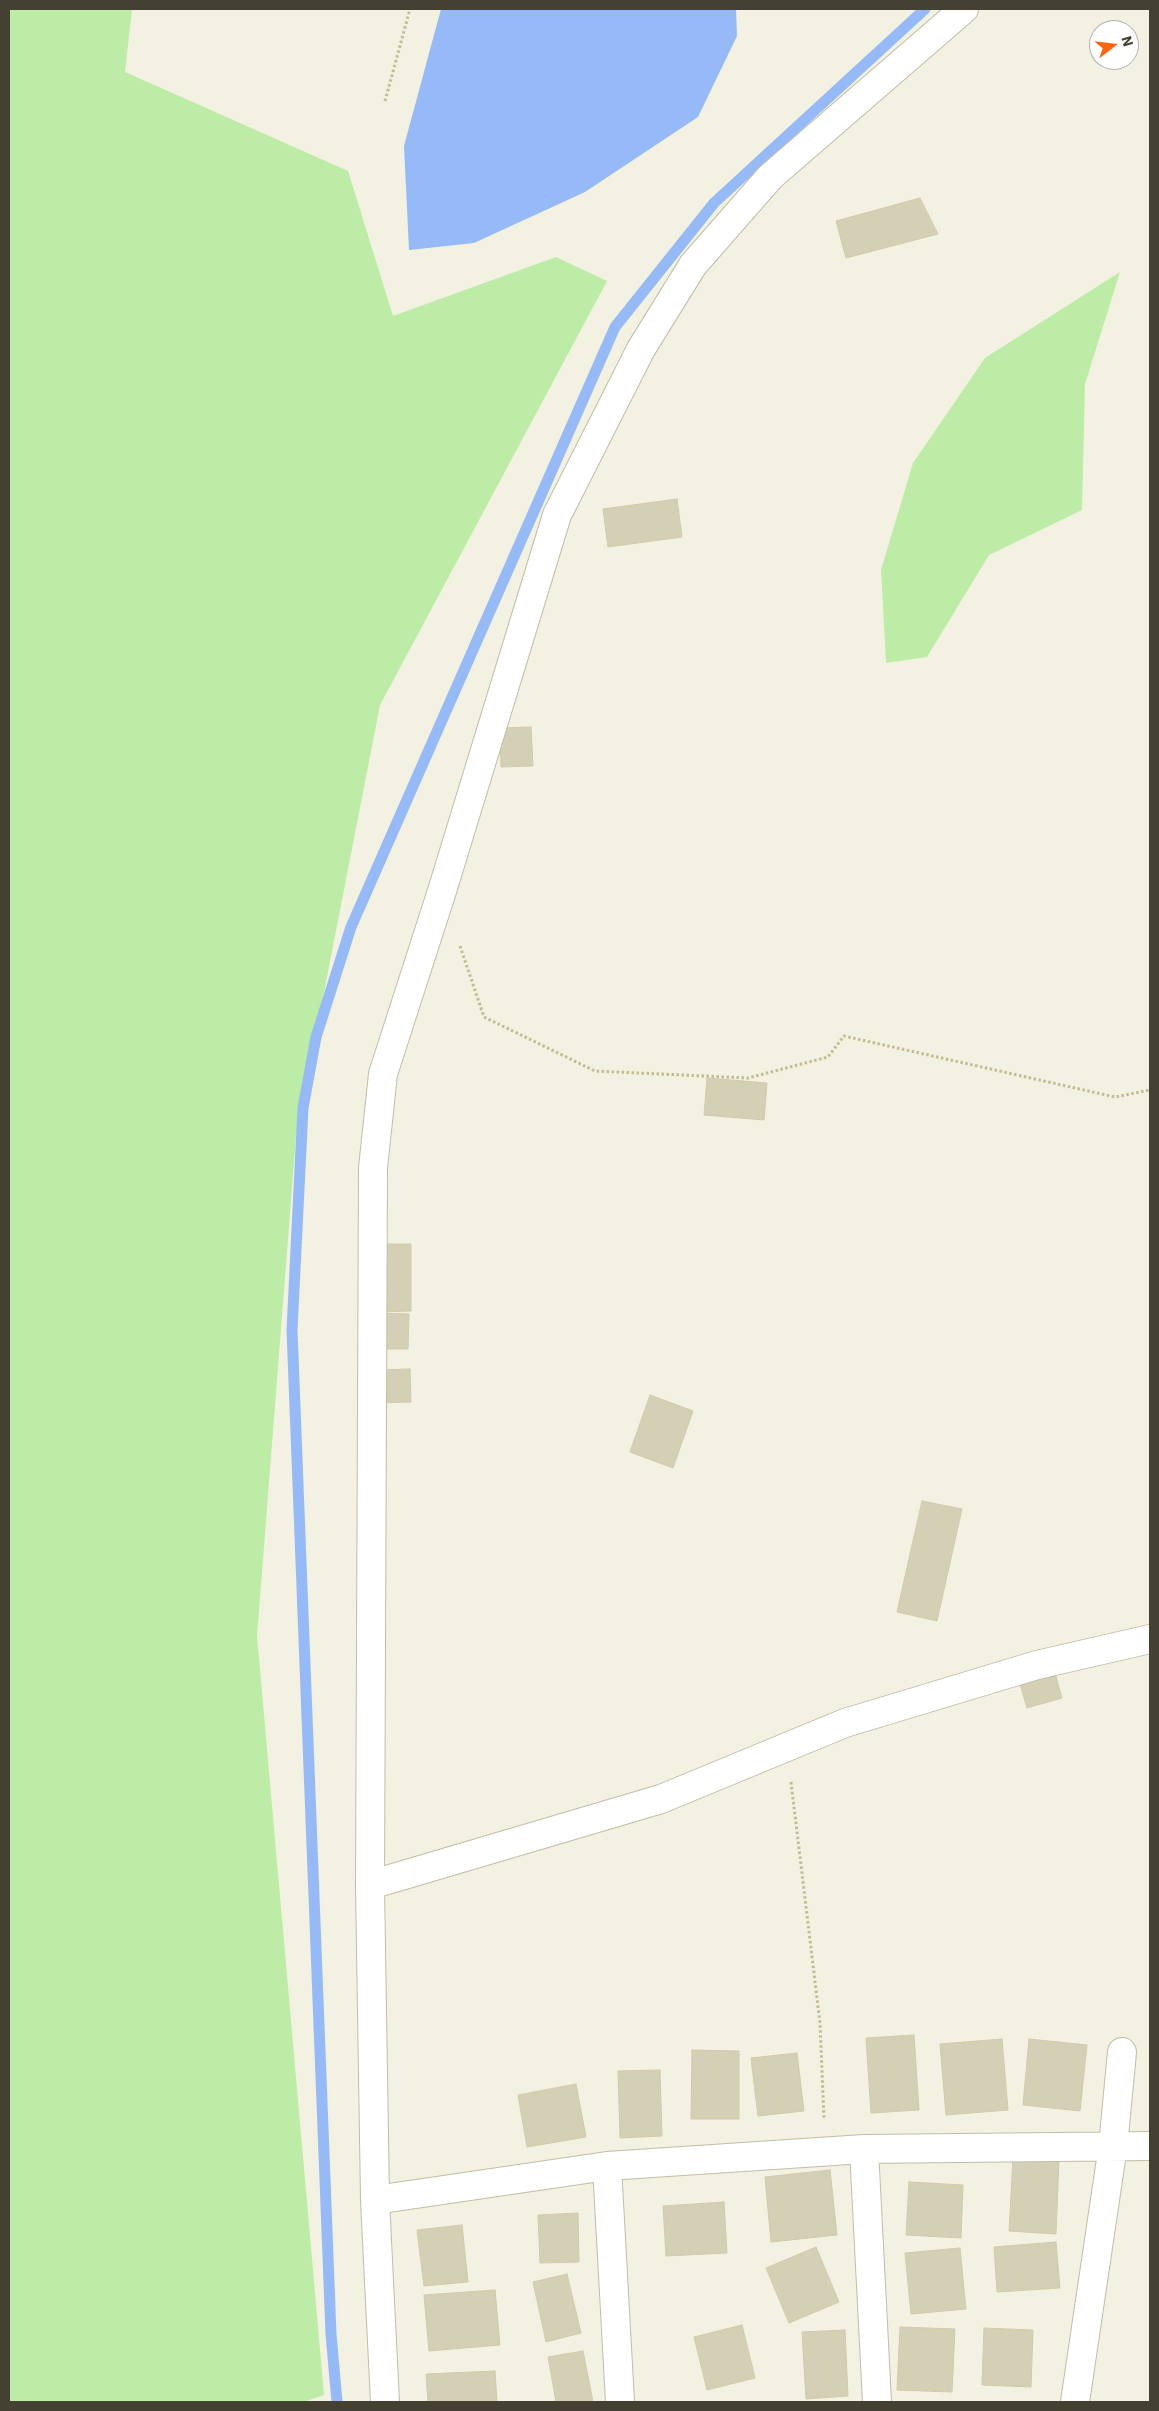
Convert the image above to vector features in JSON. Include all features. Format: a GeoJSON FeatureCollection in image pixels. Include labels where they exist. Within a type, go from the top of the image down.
{"type":"FeatureCollection","features":[{"type":"Feature","properties":{"kind":"street"},"geometry":{"type":"LineString","coordinates":[[384,2402],[374,2200],[370,1885],[373,1168],[383,1074],[442,891],[557,515],[641,349],[693,265],[770,177],[964,9]]}},
{"type":"Feature","properties":{"kind":"street"},"geometry":{"type":"LineString","coordinates":[[370,1885],[661,1799],[846,1723],[1037,1665],[1150,1640]]}},
{"type":"Feature","properties":{"kind":"street"},"geometry":{"type":"LineString","coordinates":[[1075,2402],[1113,2146],[1122,2052]]}},
{"type":"Feature","properties":{"kind":"street"},"geometry":{"type":"LineString","coordinates":[[374,2200],[607,2166],[864,2149],[1150,2146]]}},
{"type":"Feature","properties":{"kind":"street"},"geometry":{"type":"LineString","coordinates":[[864,2149],[877,2402]]}},
{"type":"Feature","properties":{"kind":"street"},"geometry":{"type":"LineString","coordinates":[[607,2166],[620,2402]]}},
{"type":"Feature","properties":{"kind":"path"},"geometry":{"type":"LineString","coordinates":[[385,101],[410,9]]}},
{"type":"Feature","properties":{"kind":"path"},"geometry":{"type":"LineString","coordinates":[[442,891],[484,1017],[595,1071],[748,1078],[828,1057],[844,1036],[1115,1097],[1150,1090]]}},
{"type":"Feature","properties":{"kind":"path"},"geometry":{"type":"LineString","coordinates":[[787,1747],[820,2023],[826,2152]]}},
{"type":"Feature","properties":{"kind":"green space"},"geometry":{"type":"Polygon","coordinates":[[[9,9],[132,9],[125,72],[348,171],[393,316],[556,257],[607,281],[380,705],[296,1136],[257,1636],[324,2395],[303,2402],[9,2402],[9,9]]]}},
{"type":"Feature","properties":{"kind":"green space"},"geometry":{"type":"Polygon","coordinates":[[[1120,272],[1085,384],[1082,510],[989,555],[927,657],[886,663],[881,570],[913,463],[985,358],[1120,272]]]}},
{"type":"Feature","properties":{"kind":"water"},"geometry":{"type":"Polygon","coordinates":[[[441,9],[736,9],[737,36],[698,117],[585,192],[474,243],[409,250],[404,146],[441,9]]]}},
{"type":"Feature","properties":{"kind":"building"},"geometry":{"type":"Polygon","coordinates":[[[920,198],[938,234],[846,258],[836,221],[920,198]]]}},
{"type":"Feature","properties":{"kind":"building"},"geometry":{"type":"Polygon","coordinates":[[[677,499],[682,537],[608,547],[603,509],[677,499]]]}},
{"type":"Feature","properties":{"kind":"building"},"geometry":{"type":"Polygon","coordinates":[[[531,727],[533,766],[501,767],[500,728],[531,727]]]}},
{"type":"Feature","properties":{"kind":"building"},"geometry":{"type":"Polygon","coordinates":[[[707,1078],[767,1083],[764,1120],[704,1115],[707,1078]]]}},
{"type":"Feature","properties":{"kind":"building"},"geometry":{"type":"Polygon","coordinates":[[[378,1244],[411,1244],[411,1311],[378,1312],[378,1244]]]}},
{"type":"Feature","properties":{"kind":"building"},"geometry":{"type":"Polygon","coordinates":[[[379,1313],[409,1314],[408,1349],[378,1349],[379,1313]]]}},
{"type":"Feature","properties":{"kind":"building"},"geometry":{"type":"Polygon","coordinates":[[[410,1369],[411,1402],[378,1403],[377,1370],[410,1369]]]}},
{"type":"Feature","properties":{"kind":"building"},"geometry":{"type":"Polygon","coordinates":[[[650,1395],[693,1411],[673,1468],[630,1452],[650,1395]]]}},
{"type":"Feature","properties":{"kind":"building"},"geometry":{"type":"Polygon","coordinates":[[[922,1501],[962,1509],[937,1621],[897,1612],[922,1501]]]}},
{"type":"Feature","properties":{"kind":"building"},"geometry":{"type":"Polygon","coordinates":[[[1053,1666],[1062,1698],[1027,1708],[1018,1677],[1053,1666]]]}},
{"type":"Feature","properties":{"kind":"building"},"geometry":{"type":"Polygon","coordinates":[[[914,2035],[919,2110],[871,2113],[866,2038],[914,2035]]]}},
{"type":"Feature","properties":{"kind":"building"},"geometry":{"type":"Polygon","coordinates":[[[1002,2039],[1008,2110],[946,2115],[940,2044],[1002,2039]]]}},
{"type":"Feature","properties":{"kind":"building"},"geometry":{"type":"Polygon","coordinates":[[[1029,2039],[1087,2045],[1080,2111],[1023,2105],[1029,2039]]]}},
{"type":"Feature","properties":{"kind":"building"},"geometry":{"type":"Polygon","coordinates":[[[692,2050],[739,2051],[739,2119],[691,2119],[692,2050]]]}},
{"type":"Feature","properties":{"kind":"building"},"geometry":{"type":"Polygon","coordinates":[[[797,2053],[804,2111],[758,2116],[751,2058],[797,2053]]]}},
{"type":"Feature","properties":{"kind":"building"},"geometry":{"type":"Polygon","coordinates":[[[660,2070],[662,2136],[620,2138],[618,2071],[660,2070]]]}},
{"type":"Feature","properties":{"kind":"building"},"geometry":{"type":"Polygon","coordinates":[[[576,2084],[586,2137],[527,2147],[518,2095],[576,2084]]]}},
{"type":"Feature","properties":{"kind":"building"},"geometry":{"type":"Polygon","coordinates":[[[1013,2158],[1059,2160],[1056,2234],[1009,2231],[1013,2158]]]}},
{"type":"Feature","properties":{"kind":"building"},"geometry":{"type":"Polygon","coordinates":[[[830,2170],[837,2235],[771,2242],[765,2177],[830,2170]]]}},
{"type":"Feature","properties":{"kind":"building"},"geometry":{"type":"Polygon","coordinates":[[[909,2182],[963,2185],[961,2238],[906,2235],[909,2182]]]}},
{"type":"Feature","properties":{"kind":"building"},"geometry":{"type":"Polygon","coordinates":[[[724,2202],[727,2253],[666,2256],[663,2206],[724,2202]]]}},
{"type":"Feature","properties":{"kind":"building"},"geometry":{"type":"Polygon","coordinates":[[[578,2213],[579,2262],[540,2263],[538,2215],[578,2213]]]}},
{"type":"Feature","properties":{"kind":"building"},"geometry":{"type":"Polygon","coordinates":[[[462,2225],[468,2282],[424,2286],[417,2230],[462,2225]]]}},
{"type":"Feature","properties":{"kind":"building"},"geometry":{"type":"Polygon","coordinates":[[[1056,2242],[1060,2288],[997,2292],[994,2247],[1056,2242]]]}},
{"type":"Feature","properties":{"kind":"building"},"geometry":{"type":"Polygon","coordinates":[[[816,2247],[839,2302],[789,2323],[766,2268],[816,2247]]]}},
{"type":"Feature","properties":{"kind":"building"},"geometry":{"type":"Polygon","coordinates":[[[960,2248],[966,2309],[911,2314],[905,2253],[960,2248]]]}},
{"type":"Feature","properties":{"kind":"building"},"geometry":{"type":"Polygon","coordinates":[[[567,2274],[581,2333],[546,2342],[533,2282],[567,2274]]]}},
{"type":"Feature","properties":{"kind":"building"},"geometry":{"type":"Polygon","coordinates":[[[495,2290],[500,2345],[429,2351],[424,2295],[495,2290]]]}},
{"type":"Feature","properties":{"kind":"building"},"geometry":{"type":"Polygon","coordinates":[[[742,2325],[755,2378],[707,2390],[694,2337],[742,2325]]]}},
{"type":"Feature","properties":{"kind":"building"},"geometry":{"type":"Polygon","coordinates":[[[900,2327],[955,2329],[952,2392],[897,2390],[900,2327]]]}},
{"type":"Feature","properties":{"kind":"building"},"geometry":{"type":"Polygon","coordinates":[[[984,2328],[1033,2330],[1031,2387],[982,2385],[984,2328]]]}},
{"type":"Feature","properties":{"kind":"building"},"geometry":{"type":"Polygon","coordinates":[[[845,2330],[848,2396],[806,2399],[802,2332],[845,2330]]]}},
{"type":"Feature","properties":{"kind":"building"},"geometry":{"type":"Polygon","coordinates":[[[583,2351],[593,2402],[556,2402],[548,2357],[583,2351]]]}},
{"type":"Feature","properties":{"kind":"building"},"geometry":{"type":"Polygon","coordinates":[[[495,2371],[497,2402],[428,2402],[426,2374],[495,2371]]]}},
{"type":"Feature","properties":{"kind":"waterway"},"geometry":{"type":"LineString","coordinates":[[337,2402],[331,2334],[292,1330],[303,1108],[316,1037],[351,927],[615,327],[714,203],[925,9]]}}]}
